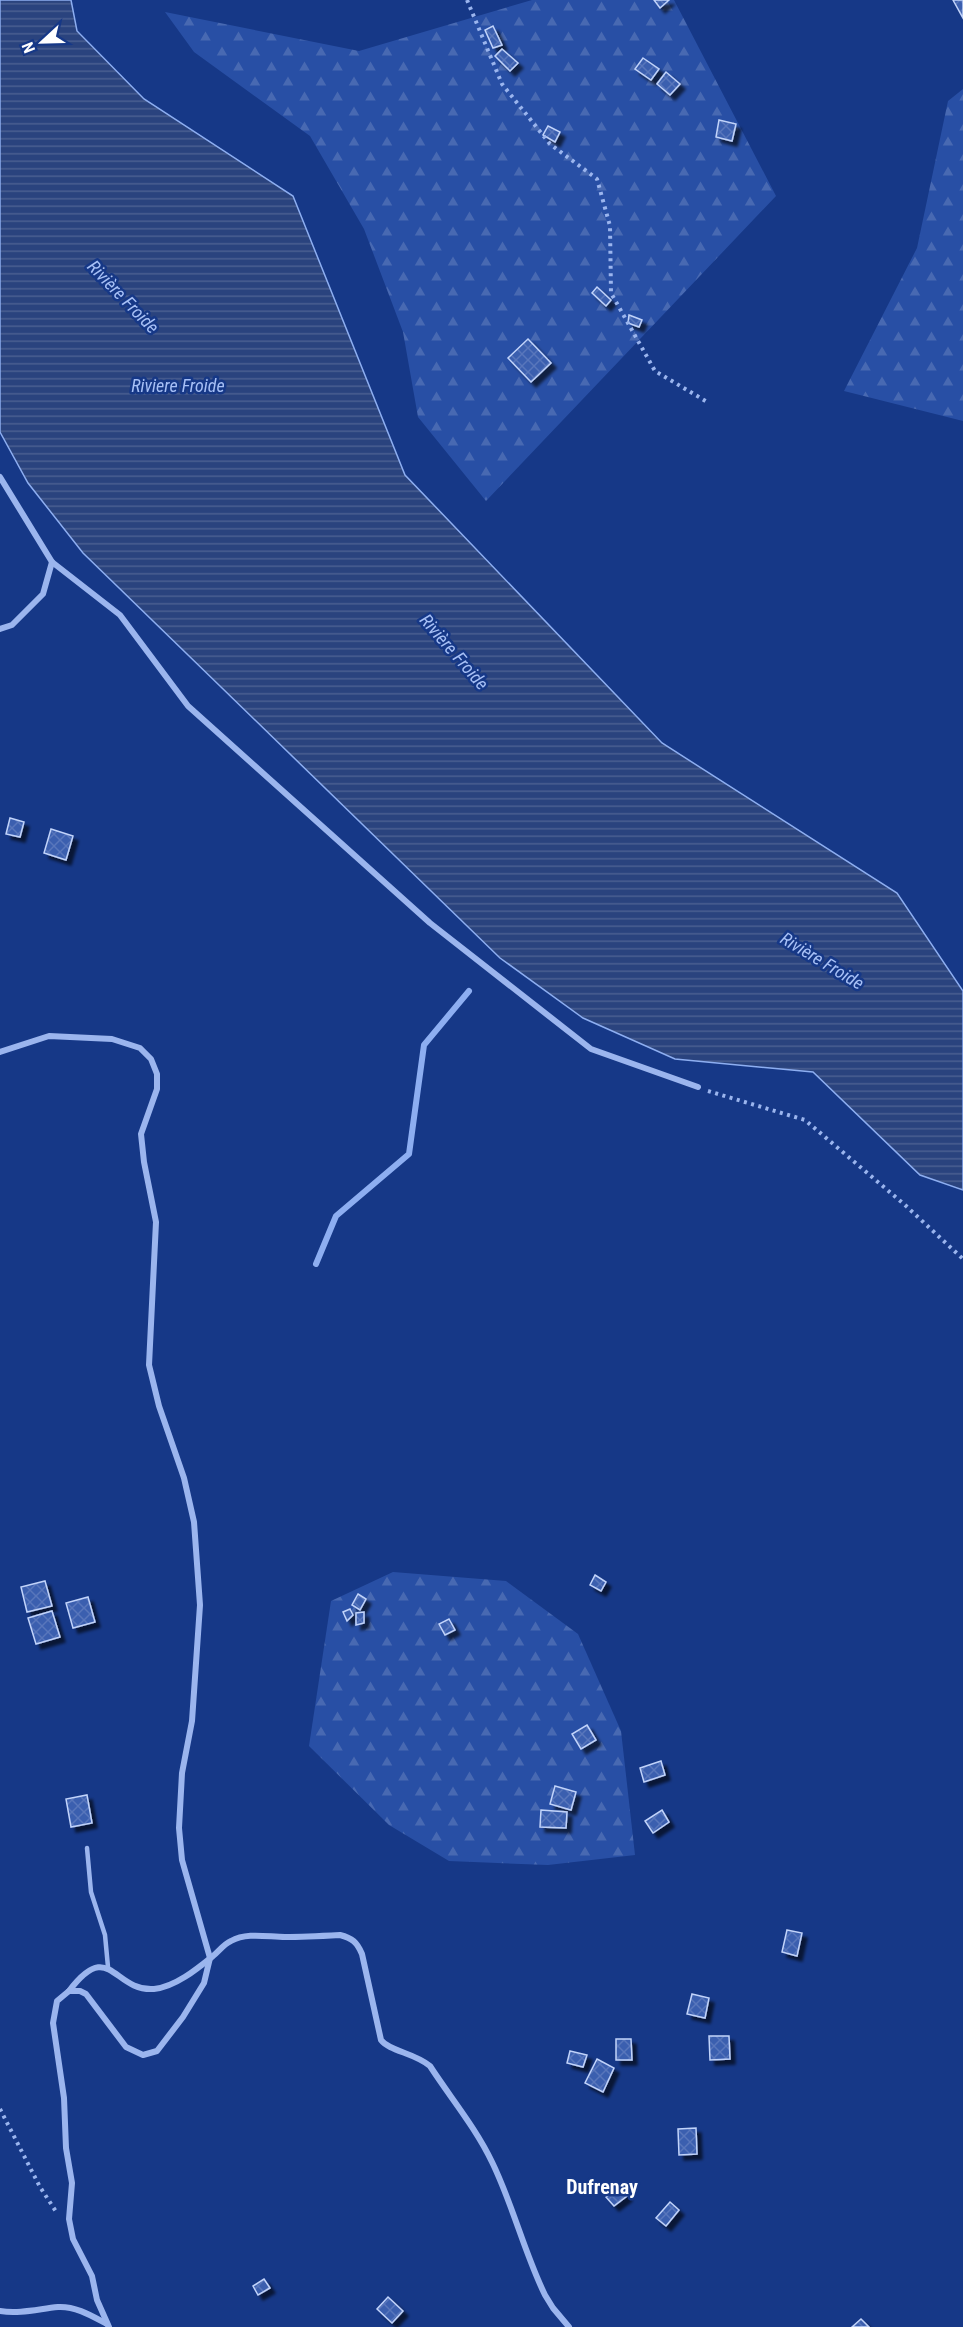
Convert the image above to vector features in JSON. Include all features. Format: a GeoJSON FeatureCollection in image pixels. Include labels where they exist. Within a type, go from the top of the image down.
{"type":"FeatureCollection","features":[{"type":"Feature","properties":{"kind":"street"},"geometry":{"type":"LineString","coordinates":[[0,477],[52,562],[120,615],[188,706],[430,923],[591,1049],[698,1087]]}},
{"type":"Feature","properties":{"kind":"street"},"geometry":{"type":"LineString","coordinates":[[0,629],[12,625],[43,594],[52,562]]}},
{"type":"Feature","properties":{"kind":"street"},"geometry":{"type":"LineString","coordinates":[[0,1052],[50,1036],[112,1039],[140,1048],[151,1059],[157,1074],[157,1089],[141,1134],[156,1222],[149,1365],[156,1397],[184,1478],[194,1522],[200,1605],[192,1721],[182,1773],[179,1828],[182,1860],[210,1958],[204,1983],[183,2017],[157,2051],[143,2055],[126,2047],[86,1994],[80,1991],[69,1991]]}},
{"type":"Feature","properties":{"kind":"street"},"geometry":{"type":"LineString","coordinates":[[109,2326],[97,2300],[92,2276],[73,2239],[69,2220],[72,2183],[66,2148],[64,2098],[53,2023],[57,2001],[69,1991],[79,1977],[94,1968],[108,1967],[135,1985],[154,1989],[177,1982],[231,1941],[253,1935],[284,1937],[340,1935],[351,1938],[358,1944],[362,1954],[381,2040],[392,2048],[421,2058],[430,2066],[472,2127],[492,2161],[509,2200],[545,2295],[569,2327]]}},
{"type":"Feature","properties":{"kind":"street"},"geometry":{"type":"LineString","coordinates":[[0,2311],[17,2312],[59,2307],[83,2311],[109,2326]]}},
{"type":"Feature","properties":{"kind":"lane"},"geometry":{"type":"LineString","coordinates":[[87,1848],[91,1892],[105,1935],[108,1967]]}},
{"type":"Feature","properties":{"kind":"path"},"geometry":{"type":"LineString","coordinates":[[467,0],[502,84],[550,144],[597,179],[610,226],[611,293],[655,370],[709,403]]}},
{"type":"Feature","properties":{"kind":"path"},"geometry":{"type":"LineString","coordinates":[[698,1087],[805,1120],[905,1205],[963,1259]]}},
{"type":"Feature","properties":{"kind":"path"},"geometry":{"type":"LineString","coordinates":[[0,2109],[40,2187],[73,2239]]}},
{"type":"Feature","properties":{"kind":"green space"},"geometry":{"type":"Polygon","coordinates":[[[532,0],[674,0],[776,196],[486,501],[418,417],[403,332],[364,229],[310,136],[194,52],[165,12],[359,51],[532,0]]]}},
{"type":"Feature","properties":{"kind":"green space"},"geometry":{"type":"Polygon","coordinates":[[[963,89],[963,421],[844,391],[917,248],[948,101],[963,89]]]}},
{"type":"Feature","properties":{"kind":"green space"},"geometry":{"type":"Polygon","coordinates":[[[393,1572],[506,1581],[578,1634],[621,1731],[635,1855],[548,1865],[449,1861],[389,1825],[309,1746],[331,1601],[393,1572]]]}},
{"type":"Feature","properties":{"kind":"water","name":"Riviere Froide"},"geometry":{"type":"Polygon","coordinates":[[[0,0],[71,0],[77,31],[144,99],[293,196],[405,475],[662,743],[897,893],[963,991],[963,1190],[920,1175],[813,1072],[675,1059],[583,1018],[500,958],[83,553],[28,483],[0,432],[0,0]]]}},
{"type":"Feature","properties":{"kind":"building"},"geometry":{"type":"Polygon","coordinates":[[[654,0],[669,0],[660,8],[654,0]]]}},
{"type":"Feature","properties":{"kind":"building"},"geometry":{"type":"Polygon","coordinates":[[[953,0],[963,0],[963,18],[953,0]]]}},
{"type":"Feature","properties":{"kind":"building"},"geometry":{"type":"Polygon","coordinates":[[[493,26],[502,45],[493,48],[485,30],[493,26]]]}},
{"type":"Feature","properties":{"kind":"building"},"geometry":{"type":"Polygon","coordinates":[[[502,49],[518,63],[510,71],[495,56],[502,49]]]}},
{"type":"Feature","properties":{"kind":"building"},"geometry":{"type":"Polygon","coordinates":[[[643,58],[659,69],[651,80],[635,69],[643,58]]]}},
{"type":"Feature","properties":{"kind":"building"},"geometry":{"type":"Polygon","coordinates":[[[666,72],[680,84],[670,95],[657,84],[666,72]]]}},
{"type":"Feature","properties":{"kind":"building"},"geometry":{"type":"Polygon","coordinates":[[[719,120],[736,124],[732,141],[716,137],[719,120]]]}},
{"type":"Feature","properties":{"kind":"building"},"geometry":{"type":"Polygon","coordinates":[[[548,126],[560,132],[555,142],[543,135],[548,126]]]}},
{"type":"Feature","properties":{"kind":"building"},"geometry":{"type":"Polygon","coordinates":[[[597,287],[611,300],[606,306],[592,293],[597,287]]]}},
{"type":"Feature","properties":{"kind":"building"},"geometry":{"type":"Polygon","coordinates":[[[629,315],[642,320],[639,327],[628,323],[629,315]]]}},
{"type":"Feature","properties":{"kind":"building"},"geometry":{"type":"Polygon","coordinates":[[[528,339],[551,363],[531,382],[508,358],[528,339]]]}},
{"type":"Feature","properties":{"kind":"building"},"geometry":{"type":"Polygon","coordinates":[[[10,818],[24,822],[20,837],[6,834],[10,818]]]}},
{"type":"Feature","properties":{"kind":"building"},"geometry":{"type":"Polygon","coordinates":[[[51,829],[73,836],[66,860],[44,853],[51,829]]]}},
{"type":"Feature","properties":{"kind":"building"},"geometry":{"type":"Polygon","coordinates":[[[595,1575],[606,1582],[601,1591],[590,1585],[595,1575]]]}},
{"type":"Feature","properties":{"kind":"building"},"geometry":{"type":"Polygon","coordinates":[[[45,1581],[52,1606],[27,1612],[21,1587],[45,1581]]]}},
{"type":"Feature","properties":{"kind":"building"},"geometry":{"type":"Polygon","coordinates":[[[358,1594],[366,1599],[360,1610],[352,1605],[358,1594]]]}},
{"type":"Feature","properties":{"kind":"building"},"geometry":{"type":"Polygon","coordinates":[[[88,1597],[95,1622],[73,1628],[66,1603],[88,1597]]]}},
{"type":"Feature","properties":{"kind":"building"},"geometry":{"type":"Polygon","coordinates":[[[350,1609],[353,1615],[347,1621],[343,1612],[350,1609]]]}},
{"type":"Feature","properties":{"kind":"building"},"geometry":{"type":"Polygon","coordinates":[[[52,1611],[60,1637],[36,1644],[28,1618],[52,1611]]]}},
{"type":"Feature","properties":{"kind":"building"},"geometry":{"type":"Polygon","coordinates":[[[364,1612],[364,1623],[356,1625],[356,1613],[364,1612]]]}},
{"type":"Feature","properties":{"kind":"building"},"geometry":{"type":"Polygon","coordinates":[[[449,1619],[455,1630],[445,1635],[439,1624],[449,1619]]]}},
{"type":"Feature","properties":{"kind":"building"},"geometry":{"type":"Polygon","coordinates":[[[587,1725],[596,1740],[581,1749],[572,1734],[587,1725]]]}},
{"type":"Feature","properties":{"kind":"building"},"geometry":{"type":"Polygon","coordinates":[[[661,1761],[665,1775],[644,1782],[640,1768],[661,1761]]]}},
{"type":"Feature","properties":{"kind":"building"},"geometry":{"type":"Polygon","coordinates":[[[555,1786],[576,1792],[571,1810],[550,1804],[555,1786]]]}},
{"type":"Feature","properties":{"kind":"building"},"geometry":{"type":"Polygon","coordinates":[[[87,1795],[92,1823],[71,1827],[66,1799],[87,1795]]]}},
{"type":"Feature","properties":{"kind":"building"},"geometry":{"type":"Polygon","coordinates":[[[541,1810],[567,1812],[566,1828],[540,1827],[541,1810]]]}},
{"type":"Feature","properties":{"kind":"building"},"geometry":{"type":"Polygon","coordinates":[[[662,1810],[669,1822],[653,1833],[645,1821],[662,1810]]]}},
{"type":"Feature","properties":{"kind":"building"},"geometry":{"type":"Polygon","coordinates":[[[787,1930],[802,1933],[797,1956],[782,1952],[787,1930]]]}},
{"type":"Feature","properties":{"kind":"building"},"geometry":{"type":"Polygon","coordinates":[[[692,1994],[709,1998],[705,2018],[687,2014],[692,1994]]]}},
{"type":"Feature","properties":{"kind":"building"},"geometry":{"type":"Polygon","coordinates":[[[709,2036],[729,2036],[730,2059],[710,2060],[709,2036]]]}},
{"type":"Feature","properties":{"kind":"building"},"geometry":{"type":"Polygon","coordinates":[[[616,2039],[631,2039],[632,2060],[616,2060],[616,2039]]]}},
{"type":"Feature","properties":{"kind":"building"},"geometry":{"type":"Polygon","coordinates":[[[570,2051],[587,2055],[583,2067],[567,2063],[570,2051]]]}},
{"type":"Feature","properties":{"kind":"building"},"geometry":{"type":"Polygon","coordinates":[[[597,2059],[614,2068],[603,2092],[585,2083],[597,2059]]]}},
{"type":"Feature","properties":{"kind":"building"},"geometry":{"type":"Polygon","coordinates":[[[696,2128],[697,2154],[679,2155],[678,2129],[696,2128]]]}},
{"type":"Feature","properties":{"kind":"building"},"geometry":{"type":"Polygon","coordinates":[[[619,2186],[627,2196],[614,2206],[606,2197],[619,2186]]]}},
{"type":"Feature","properties":{"kind":"building"},"geometry":{"type":"Polygon","coordinates":[[[670,2202],[679,2210],[666,2226],[656,2218],[670,2202]]]}},
{"type":"Feature","properties":{"kind":"building"},"geometry":{"type":"Polygon","coordinates":[[[264,2279],[270,2288],[258,2295],[253,2286],[264,2279]]]}},
{"type":"Feature","properties":{"kind":"building"},"geometry":{"type":"Polygon","coordinates":[[[388,2297],[403,2311],[392,2323],[377,2309],[388,2297]]]}},
{"type":"Feature","properties":{"kind":"building"},"geometry":{"type":"Polygon","coordinates":[[[861,2319],[869,2327],[852,2327],[861,2319]]]}},
{"type":"Feature","properties":{"kind":"waterway"},"geometry":{"type":"LineString","coordinates":[[316,1264],[336,1216],[409,1154],[424,1045],[469,991]]}},
{"type":"Feature","properties":{"kind":"district","name":"Dufrenay"},"geometry":{"type":"Point","coordinates":[602,2187]}},
{"type":"Feature","properties":{"kind":"water label","name":"Rivière Froide"},"geometry":{"type":"Point","coordinates":[123,297]}},
{"type":"Feature","properties":{"kind":"water label","name":"Rivière Froide"},"geometry":{"type":"Point","coordinates":[454,652]}},
{"type":"Feature","properties":{"kind":"water label","name":"Rivière Froide"},"geometry":{"type":"Point","coordinates":[822,961]}}]}
